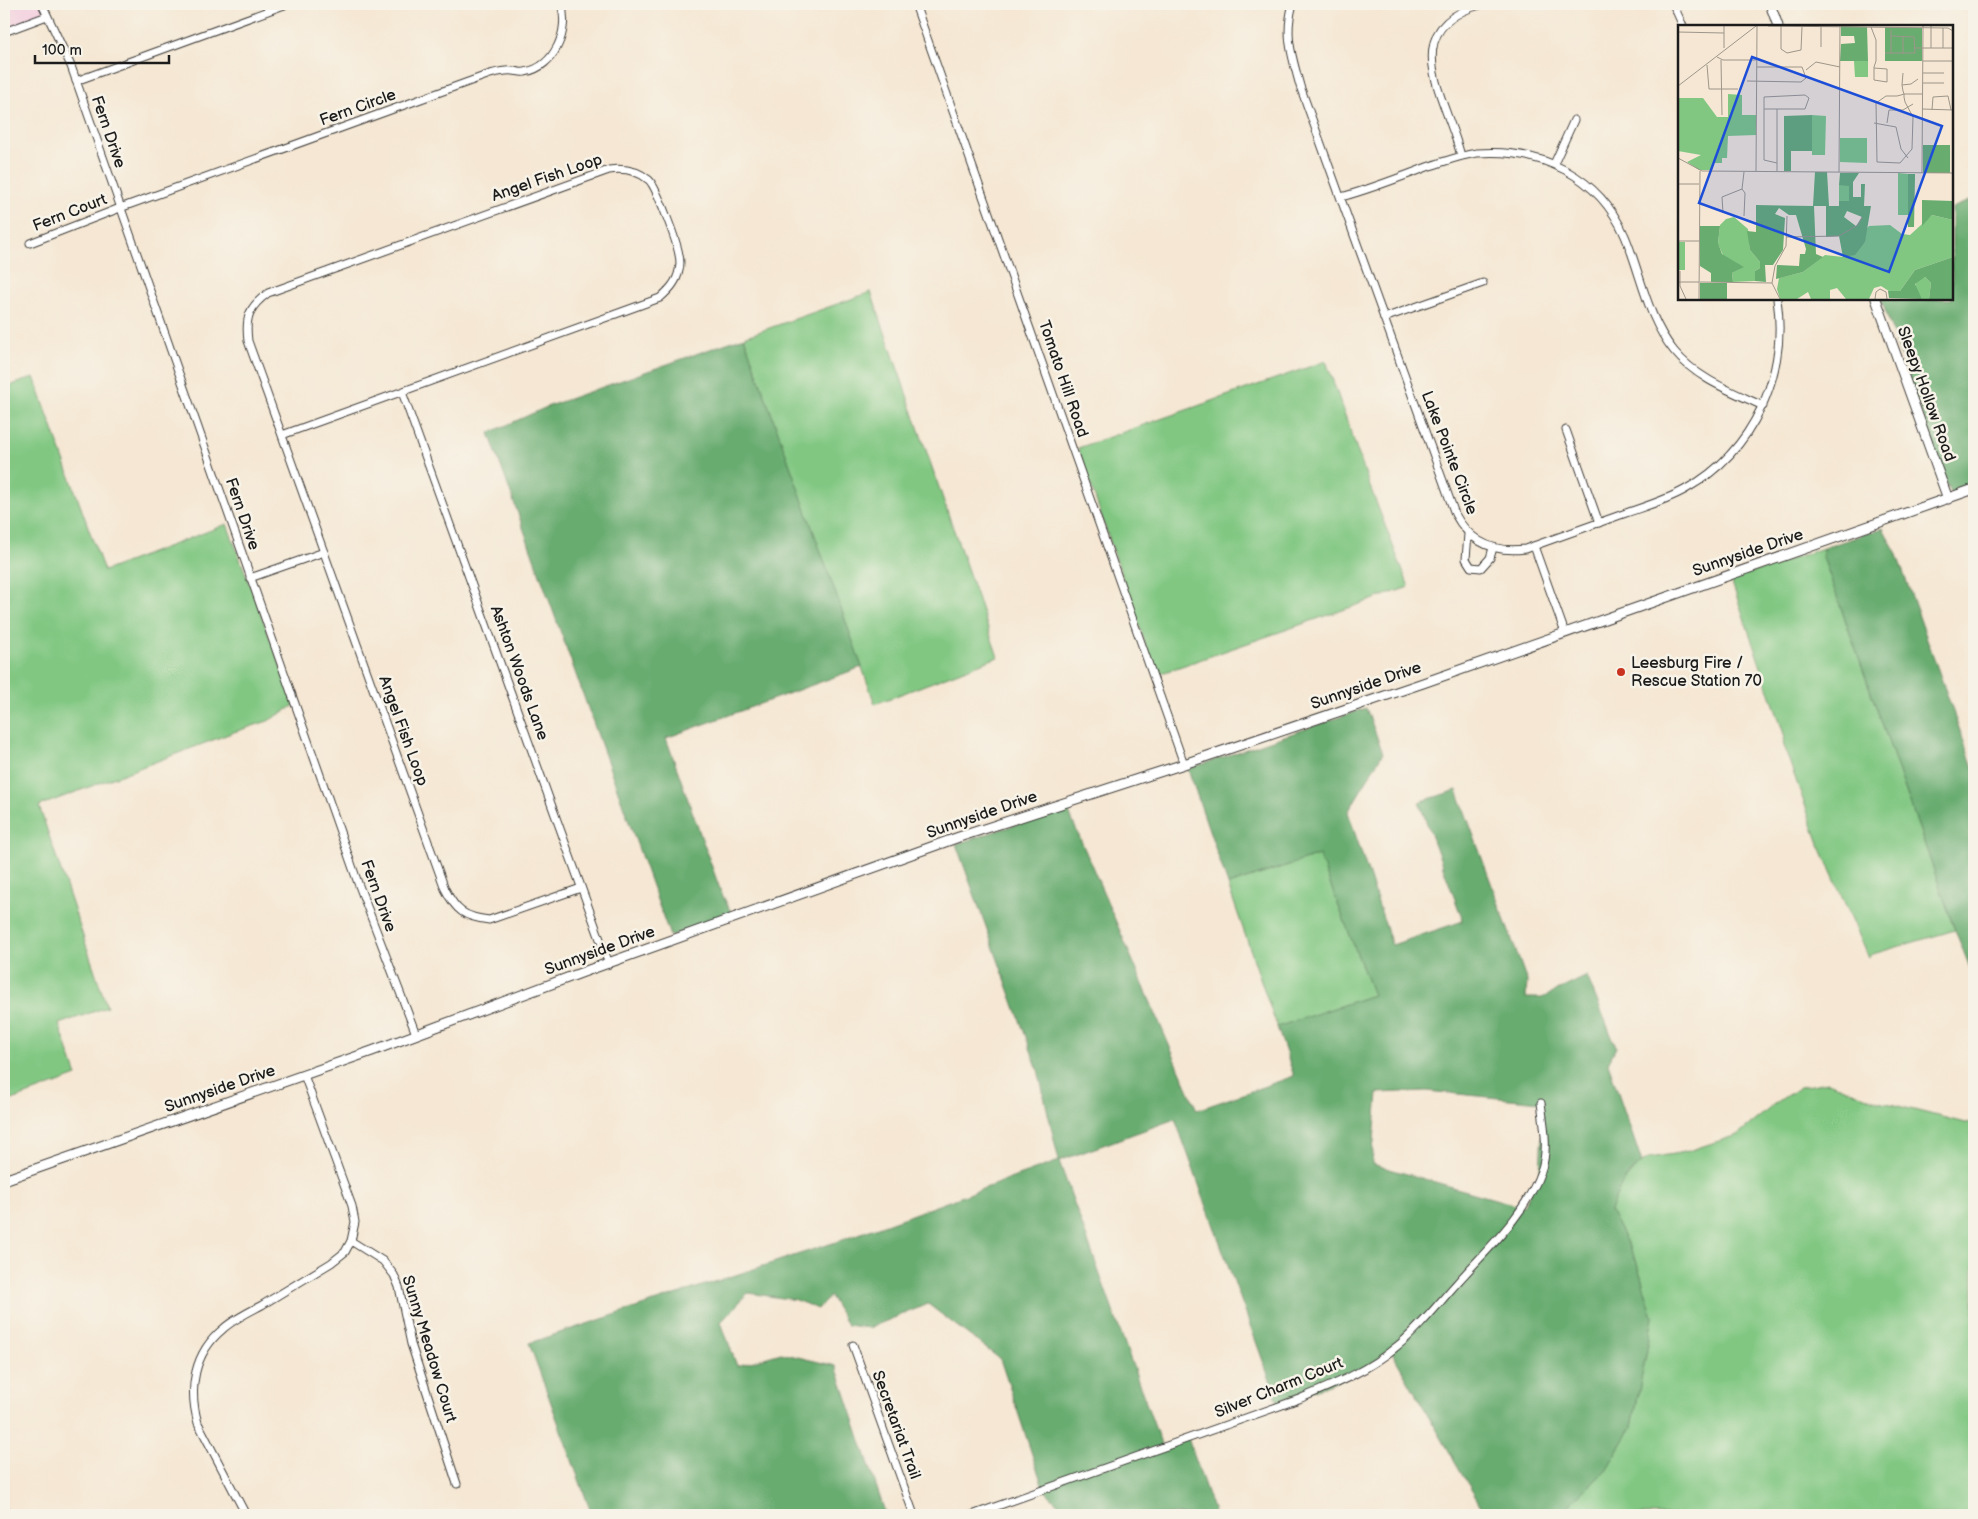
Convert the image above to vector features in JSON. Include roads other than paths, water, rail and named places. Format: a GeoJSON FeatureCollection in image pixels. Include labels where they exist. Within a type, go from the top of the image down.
{"type":"FeatureCollection","features":[{"type":"Feature","properties":{"kind":"street","name":"Fern Drive"},"geometry":{"type":"LineString","coordinates":[[42,4],[76,81],[358,883],[416,1034]]}},
{"type":"Feature","properties":{"kind":"street"},"geometry":{"type":"LineString","coordinates":[[76,81],[287,4]]}},
{"type":"Feature","properties":{"kind":"street","name":"Fern Circle"},"geometry":{"type":"LineString","coordinates":[[120,208],[490,74],[527,72],[536,68],[555,52],[561,40],[564,19],[561,4]]}},
{"type":"Feature","properties":{"kind":"street","name":"Tomato Hill Road"},"geometry":{"type":"LineString","coordinates":[[915,4],[1184,764]]}},
{"type":"Feature","properties":{"kind":"street","name":"Lake Pointe Circle"},"geometry":{"type":"LineString","coordinates":[[1293,4],[1288,25],[1290,50],[1300,86],[1455,514],[1468,534],[1479,541],[1494,548],[1514,550],[1534,546],[1669,497],[1705,477],[1734,451],[1748,433],[1763,406],[1775,372],[1778,352],[1780,330],[1777,300]]}},
{"type":"Feature","properties":{"kind":"street"},"geometry":{"type":"LineString","coordinates":[[1461,156],[1456,135],[1435,78],[1431,55],[1438,32],[1445,23],[1461,11],[1483,4]]}},
{"type":"Feature","properties":{"kind":"street"},"geometry":{"type":"LineString","coordinates":[[1673,4],[1683,25]]}},
{"type":"Feature","properties":{"kind":"street"},"geometry":{"type":"LineString","coordinates":[[1770,4],[1778,25]]}},
{"type":"Feature","properties":{"kind":"street"},"geometry":{"type":"LineString","coordinates":[[4,32],[47,16]]}},
{"type":"Feature","properties":{"kind":"street"},"geometry":{"type":"LineString","coordinates":[[1554,164],[1574,120]]}},
{"type":"Feature","properties":{"kind":"street"},"geometry":{"type":"LineString","coordinates":[[1341,197],[1461,156],[1477,153],[1509,153],[1530,156],[1554,164],[1584,183],[1607,206],[1617,220],[1625,236],[1656,322],[1673,350],[1705,378],[1763,406]]}},
{"type":"Feature","properties":{"kind":"street","name":"Angel Fish Loop"},"geometry":{"type":"LineString","coordinates":[[282,435],[660,298],[676,280],[679,269],[679,254],[657,192],[649,180],[634,171],[622,168],[609,170],[268,293],[256,302],[248,314],[246,327],[248,341],[445,889],[452,903],[461,912],[473,918],[489,920],[581,888]]}},
{"type":"Feature","properties":{"kind":"street","name":"Fern Court"},"geometry":{"type":"LineString","coordinates":[[30,243],[120,208]]}},
{"type":"Feature","properties":{"kind":"street"},"geometry":{"type":"LineString","coordinates":[[1384,318],[1483,283]]}},
{"type":"Feature","properties":{"kind":"street","name":"Sleepy Hollow Road"},"geometry":{"type":"LineString","coordinates":[[1876,300],[1948,499]]}},
{"type":"Feature","properties":{"kind":"street","name":"Ashton Woods Lane"},"geometry":{"type":"LineString","coordinates":[[402,392],[609,964]]}},
{"type":"Feature","properties":{"kind":"street"},"geometry":{"type":"LineString","coordinates":[[1566,430],[1598,523]]}},
{"type":"Feature","properties":{"kind":"street","name":"Sunnyside Drive"},"geometry":{"type":"LineString","coordinates":[[4,1180],[304,1075],[959,837],[1184,764],[1565,633],[1974,489]]}},
{"type":"Feature","properties":{"kind":"street"},"geometry":{"type":"LineString","coordinates":[[1468,534],[1466,559],[1471,567],[1481,568],[1494,548]]}},
{"type":"Feature","properties":{"kind":"street"},"geometry":{"type":"LineString","coordinates":[[1534,546],[1565,633]]}},
{"type":"Feature","properties":{"kind":"street"},"geometry":{"type":"LineString","coordinates":[[250,578],[324,552]]}},
{"type":"Feature","properties":{"kind":"street"},"geometry":{"type":"LineString","coordinates":[[246,1515],[198,1423],[194,1408],[193,1381],[199,1360],[207,1345],[223,1328],[331,1263],[345,1252],[351,1241],[354,1222],[352,1206],[304,1075]]}},
{"type":"Feature","properties":{"kind":"street","name":"Silver Charm Court"},"geometry":{"type":"LineString","coordinates":[[972,1515],[1299,1399],[1370,1366],[1396,1348],[1517,1216],[1533,1190],[1542,1170],[1545,1142],[1541,1103]]}},
{"type":"Feature","properties":{"kind":"street","name":"Sunny Meadow Court"},"geometry":{"type":"LineString","coordinates":[[351,1241],[383,1262],[394,1275],[399,1287],[411,1344],[457,1484]]}},
{"type":"Feature","properties":{"kind":"street","name":"Secretariat Trail"},"geometry":{"type":"LineString","coordinates":[[853,1345],[914,1515]]}},
{"type":"Feature","properties":{"kind":"street"},"geometry":{"type":"LineString","coordinates":[[4,1508],[6,1515]]}},
{"type":"Feature","properties":{"kind":"place","name":"Leesburg Fire / Rescue Station 70"},"geometry":{"type":"Point","coordinates":[1621,672]}}]}
